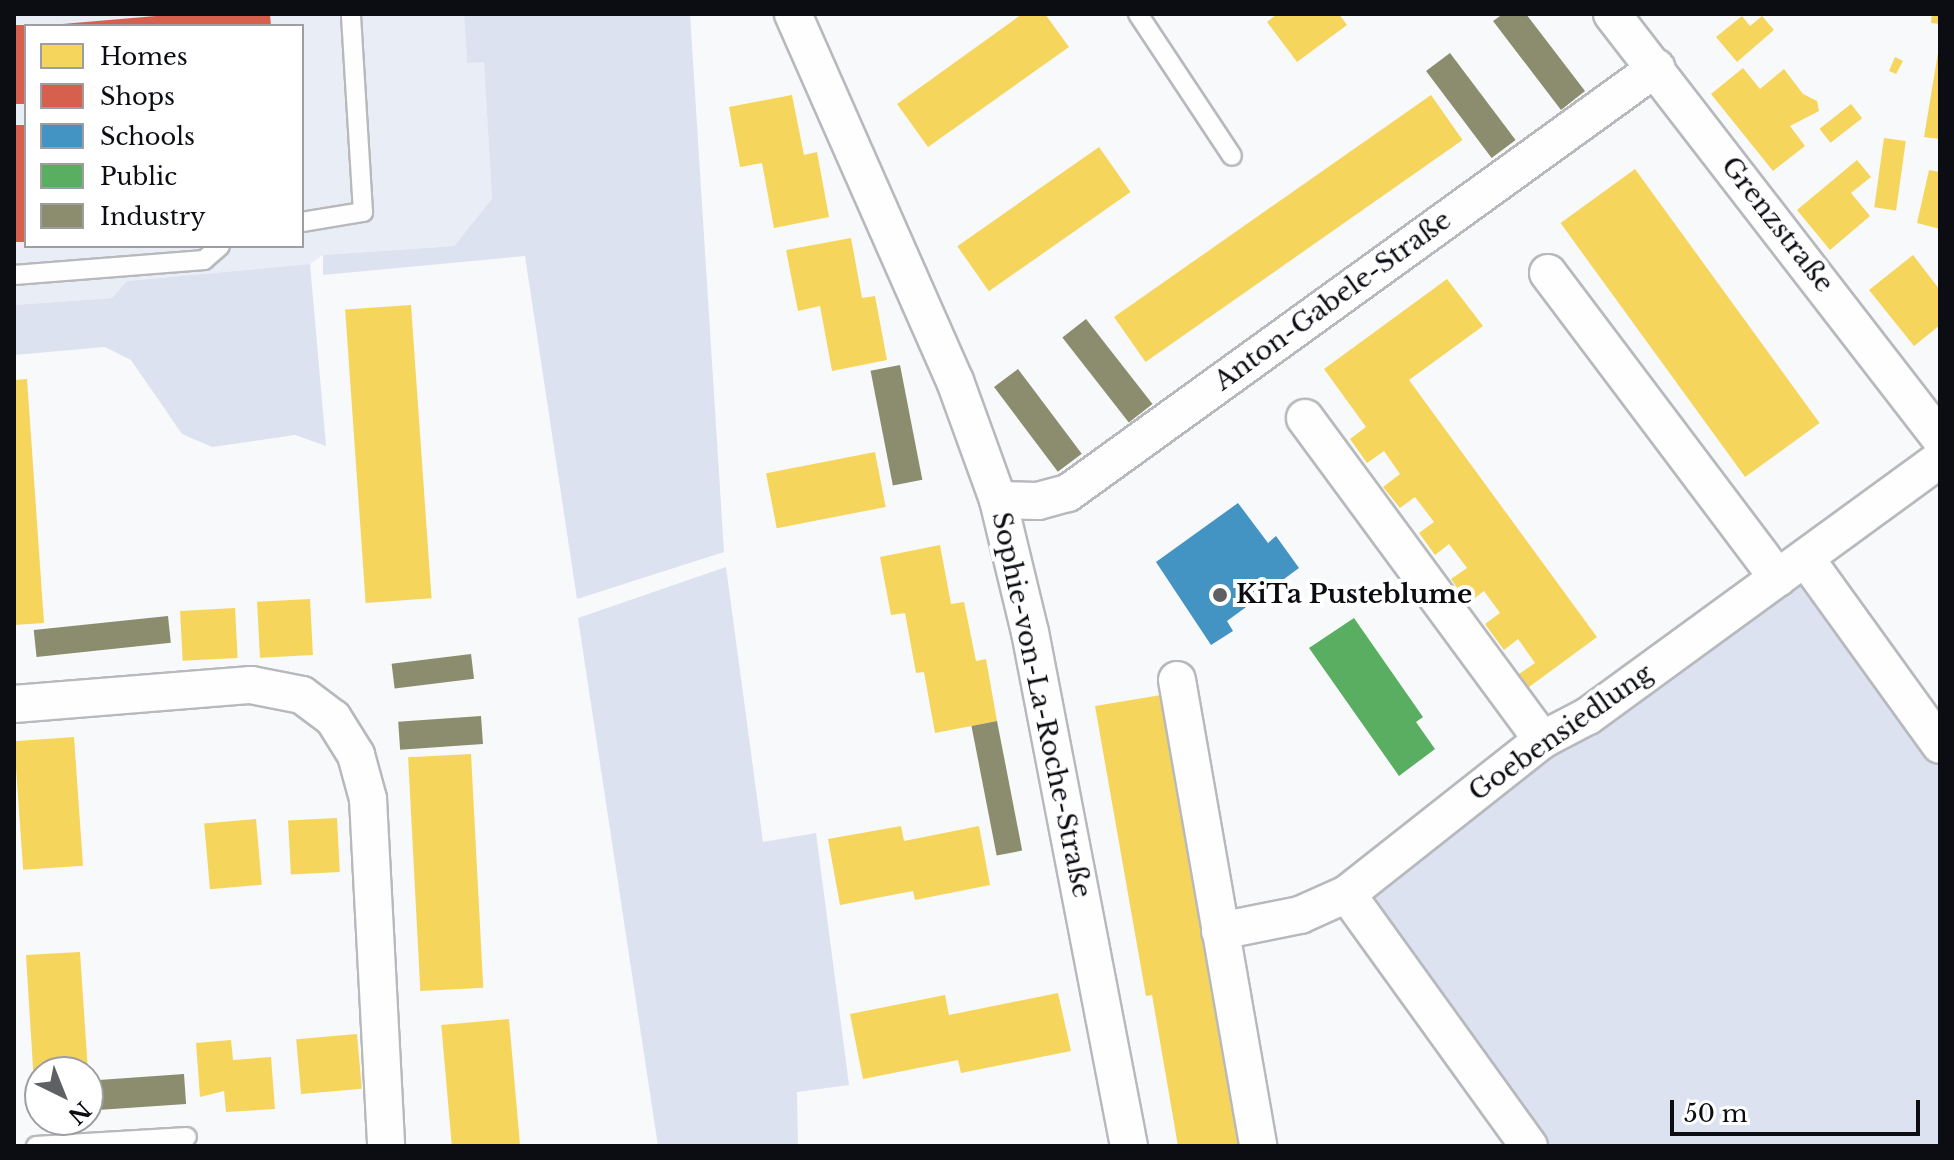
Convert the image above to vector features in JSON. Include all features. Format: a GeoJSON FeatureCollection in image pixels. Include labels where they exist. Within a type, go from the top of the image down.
{"type":"FeatureCollection","features":[{"type":"Feature","properties":{"kind":"street","name":"Sophie-von-La-Roche-Straße"},"geometry":{"type":"LineString","coordinates":[[793,14],[955,381],[998,500],[1030,632],[1129,1146]]}},
{"type":"Feature","properties":{"kind":"street","name":"Grenzstraße"},"geometry":{"type":"LineString","coordinates":[[1612,14],[1940,438]]}},
{"type":"Feature","properties":{"kind":"street","name":"Anton-Gabele-Straße"},"geometry":{"type":"LineString","coordinates":[[998,500],[1038,501],[1068,493],[1656,68]]}},
{"type":"Feature","properties":{"kind":"street"},"geometry":{"type":"LineString","coordinates":[[1548,273],[1940,745]]}},
{"type":"Feature","properties":{"kind":"street"},"geometry":{"type":"LineString","coordinates":[[1305,418],[1542,740]]}},
{"type":"Feature","properties":{"kind":"street","name":"Goebensiedlung"},"geometry":{"type":"LineString","coordinates":[[1220,931],[1300,915],[1347,894],[1542,740],[1588,716],[1940,459]]}},
{"type":"Feature","properties":{"kind":"street"},"geometry":{"type":"LineString","coordinates":[[1177,680],[1258,1146]]}},
{"type":"Feature","properties":{"kind":"street"},"geometry":{"type":"LineString","coordinates":[[14,704],[251,685],[302,695],[333,718],[356,755],[368,799],[386,1146]]}},
{"type":"Feature","properties":{"kind":"street"},"geometry":{"type":"LineString","coordinates":[[1347,894],[1529,1146]]}},
{"type":"Feature","properties":{"kind":"lane"},"geometry":{"type":"LineString","coordinates":[[304,222],[363,212],[351,14]]}},
{"type":"Feature","properties":{"kind":"lane"},"geometry":{"type":"LineString","coordinates":[[1138,14],[1232,156]]}},
{"type":"Feature","properties":{"kind":"lane"},"geometry":{"type":"LineString","coordinates":[[14,275],[204,260],[218,248]]}},
{"type":"Feature","properties":{"kind":"lane"},"geometry":{"type":"LineString","coordinates":[[36,1146],[187,1137]]}},
{"type":"Feature","properties":{"kind":"shaded area"},"geometry":{"type":"Polygon","coordinates":[[[14,14],[464,14],[467,62],[484,62],[492,199],[454,246],[323,255],[310,264],[127,281],[112,298],[14,305],[14,14]]]}},
{"type":"Feature","properties":{"kind":"shaded area"},"geometry":{"type":"Polygon","coordinates":[[[464,14],[690,14],[724,552],[577,599],[525,256],[323,275],[323,255],[454,246],[492,199],[484,62],[467,63],[464,14]]]}},
{"type":"Feature","properties":{"kind":"shaded area"},"geometry":{"type":"Polygon","coordinates":[[[310,264],[326,446],[295,435],[212,447],[182,434],[131,360],[105,347],[14,355],[14,305],[112,298],[127,281],[310,264]]]}},
{"type":"Feature","properties":{"kind":"shaded area"},"geometry":{"type":"Polygon","coordinates":[[[726,567],[763,842],[816,833],[849,1085],[797,1092],[798,1146],[658,1146],[578,618],[726,567]]]}},
{"type":"Feature","properties":{"kind":"shaded area"},"geometry":{"type":"Polygon","coordinates":[[[1800,580],[1940,768],[1940,1146],[1548,1146],[1361,892],[1800,580]]]}},
{"type":"Feature","properties":{"kind":"building: Homes"},"geometry":{"type":"Polygon","coordinates":[[[1022,14],[1045,14],[1069,47],[928,147],[897,104],[1022,14]]]}},
{"type":"Feature","properties":{"kind":"building: Homes"},"geometry":{"type":"Polygon","coordinates":[[[1277,14],[1339,14],[1347,25],[1297,62],[1267,22],[1277,14]]]}},
{"type":"Feature","properties":{"kind":"building: Homes"},"geometry":{"type":"Polygon","coordinates":[[[1932,14],[1940,14],[1940,24],[1931,23],[1932,14]]]}},
{"type":"Feature","properties":{"kind":"building: Homes"},"geometry":{"type":"Polygon","coordinates":[[[1742,16],[1750,26],[1762,16],[1774,30],[1737,62],[1716,37],[1742,16]]]}},
{"type":"Feature","properties":{"kind":"building: Homes"},"geometry":{"type":"Polygon","coordinates":[[[1940,53],[1940,139],[1924,137],[1940,53]]]}},
{"type":"Feature","properties":{"kind":"building: Homes"},"geometry":{"type":"Polygon","coordinates":[[[1895,57],[1903,61],[1896,74],[1889,71],[1895,57]]]}},
{"type":"Feature","properties":{"kind":"building: Homes"},"geometry":{"type":"Polygon","coordinates":[[[1743,68],[1760,89],[1784,69],[1803,94],[1817,101],[1819,111],[1790,126],[1805,146],[1773,171],[1711,94],[1743,68]]]}},
{"type":"Feature","properties":{"kind":"building: Homes"},"geometry":{"type":"Polygon","coordinates":[[[792,95],[804,155],[817,152],[829,217],[774,228],[762,163],[740,167],[729,107],[792,95]]]}},
{"type":"Feature","properties":{"kind":"building: Homes"},"geometry":{"type":"Polygon","coordinates":[[[1431,95],[1463,140],[1146,362],[1114,317],[1431,95]]]}},
{"type":"Feature","properties":{"kind":"building: Homes"},"geometry":{"type":"Polygon","coordinates":[[[1851,104],[1862,118],[1831,143],[1819,129],[1851,104]]]}},
{"type":"Feature","properties":{"kind":"building: Homes"},"geometry":{"type":"Polygon","coordinates":[[[1884,138],[1906,141],[1896,210],[1874,207],[1884,138]]]}},
{"type":"Feature","properties":{"kind":"building: Homes"},"geometry":{"type":"Polygon","coordinates":[[[1099,147],[1131,192],[989,291],[957,246],[1099,147]]]}},
{"type":"Feature","properties":{"kind":"building: Homes"},"geometry":{"type":"Polygon","coordinates":[[[1857,160],[1871,177],[1851,193],[1870,216],[1830,250],[1797,210],[1857,160]]]}},
{"type":"Feature","properties":{"kind":"building: Homes"},"geometry":{"type":"Polygon","coordinates":[[[1635,169],[1820,423],[1745,477],[1561,223],[1635,169]]]}},
{"type":"Feature","properties":{"kind":"building: Homes"},"geometry":{"type":"Polygon","coordinates":[[[1929,170],[1940,172],[1940,229],[1917,223],[1929,170]]]}},
{"type":"Feature","properties":{"kind":"building: Homes"},"geometry":{"type":"Polygon","coordinates":[[[851,238],[862,298],[875,296],[887,360],[832,371],[820,306],[798,311],[786,250],[851,238]]]}},
{"type":"Feature","properties":{"kind":"building: Homes"},"geometry":{"type":"Polygon","coordinates":[[[1913,255],[1940,290],[1940,325],[1914,346],[1869,290],[1913,255]]]}},
{"type":"Feature","properties":{"kind":"building: Homes"},"geometry":{"type":"Polygon","coordinates":[[[1447,279],[1483,326],[1409,380],[1597,637],[1529,687],[1519,674],[1535,663],[1518,639],[1504,650],[1485,624],[1500,613],[1484,591],[1468,603],[1451,579],[1467,568],[1449,544],[1435,555],[1419,533],[1434,522],[1415,497],[1400,508],[1383,487],[1400,474],[1384,451],[1367,463],[1350,439],[1366,427],[1324,369],[1447,279]]]}},
{"type":"Feature","properties":{"kind":"building: Homes"},"geometry":{"type":"Polygon","coordinates":[[[411,305],[432,598],[366,603],[345,310],[411,305]]]}},
{"type":"Feature","properties":{"kind":"building: Homes"},"geometry":{"type":"Polygon","coordinates":[[[27,379],[44,623],[14,625],[14,380],[27,379]]]}},
{"type":"Feature","properties":{"kind":"building: Homes"},"geometry":{"type":"Polygon","coordinates":[[[875,452],[886,507],[777,528],[766,473],[875,452]]]}},
{"type":"Feature","properties":{"kind":"building: Homes"},"geometry":{"type":"Polygon","coordinates":[[[940,545],[951,604],[964,602],[976,661],[986,659],[997,721],[935,733],[924,672],[916,673],[905,613],[891,615],[880,557],[940,545]]]}},
{"type":"Feature","properties":{"kind":"building: Homes"},"geometry":{"type":"Polygon","coordinates":[[[310,599],[313,655],[260,658],[257,602],[310,599]]]}},
{"type":"Feature","properties":{"kind":"building: Homes"},"geometry":{"type":"Polygon","coordinates":[[[235,608],[238,658],[183,661],[180,611],[235,608]]]}},
{"type":"Feature","properties":{"kind":"building: Homes"},"geometry":{"type":"Polygon","coordinates":[[[1161,695],[1249,1146],[1178,1146],[1152,995],[1146,996],[1095,706],[1161,695]]]}},
{"type":"Feature","properties":{"kind":"building: Homes"},"geometry":{"type":"Polygon","coordinates":[[[74,737],[83,866],[23,870],[14,741],[74,737]]]}},
{"type":"Feature","properties":{"kind":"building: Homes"},"geometry":{"type":"Polygon","coordinates":[[[471,754],[483,988],[420,991],[408,757],[471,754]]]}},
{"type":"Feature","properties":{"kind":"building: Homes"},"geometry":{"type":"Polygon","coordinates":[[[337,818],[340,872],[291,874],[288,821],[337,818]]]}},
{"type":"Feature","properties":{"kind":"building: Homes"},"geometry":{"type":"Polygon","coordinates":[[[256,819],[262,885],[210,889],[204,824],[256,819]]]}},
{"type":"Feature","properties":{"kind":"building: Homes"},"geometry":{"type":"Polygon","coordinates":[[[901,826],[904,841],[979,826],[990,885],[915,900],[913,891],[840,905],[828,839],[901,826]]]}},
{"type":"Feature","properties":{"kind":"building: Homes"},"geometry":{"type":"Polygon","coordinates":[[[80,952],[87,1056],[32,1056],[26,955],[80,952]]]}},
{"type":"Feature","properties":{"kind":"building: Homes"},"geometry":{"type":"Polygon","coordinates":[[[1058,993],[1071,1051],[961,1073],[958,1060],[863,1079],[850,1014],[945,995],[949,1015],[1058,993]]]}},
{"type":"Feature","properties":{"kind":"building: Homes"},"geometry":{"type":"Polygon","coordinates":[[[509,1019],[520,1146],[452,1146],[441,1025],[509,1019]]]}},
{"type":"Feature","properties":{"kind":"building: Homes"},"geometry":{"type":"Polygon","coordinates":[[[357,1034],[362,1089],[301,1094],[296,1039],[357,1034]]]}},
{"type":"Feature","properties":{"kind":"building: Homes"},"geometry":{"type":"Polygon","coordinates":[[[231,1040],[233,1060],[271,1057],[275,1109],[226,1112],[224,1091],[200,1097],[196,1043],[231,1040]]]}},
{"type":"Feature","properties":{"kind":"building: Shops"},"geometry":{"type":"Polygon","coordinates":[[[179,14],[270,14],[271,24],[62,24],[179,14]]]}},
{"type":"Feature","properties":{"kind":"building: Shops"},"geometry":{"type":"Polygon","coordinates":[[[14,25],[24,25],[24,104],[14,104],[14,25]]]}},
{"type":"Feature","properties":{"kind":"building: Shops"},"geometry":{"type":"Polygon","coordinates":[[[14,125],[24,125],[24,242],[14,242],[14,125]]]}},
{"type":"Feature","properties":{"kind":"building: Schools","name":"KiTa Pusteblume"},"geometry":{"type":"Polygon","coordinates":[[[1238,503],[1268,543],[1276,536],[1299,568],[1227,621],[1233,631],[1211,645],[1156,562],[1238,503]]]}},
{"type":"Feature","properties":{"kind":"building: Public"},"geometry":{"type":"Polygon","coordinates":[[[1354,618],[1423,717],[1416,722],[1435,749],[1399,776],[1309,648],[1354,618]]]}},
{"type":"Feature","properties":{"kind":"building: Industry"},"geometry":{"type":"Polygon","coordinates":[[[1503,14],[1526,14],[1585,91],[1561,110],[1493,21],[1503,14]]]}},
{"type":"Feature","properties":{"kind":"building: Industry"},"geometry":{"type":"Polygon","coordinates":[[[1450,53],[1516,140],[1492,158],[1426,71],[1450,53]]]}},
{"type":"Feature","properties":{"kind":"building: Industry"},"geometry":{"type":"Polygon","coordinates":[[[1086,319],[1152,404],[1129,423],[1062,337],[1086,319]]]}},
{"type":"Feature","properties":{"kind":"building: Industry"},"geometry":{"type":"Polygon","coordinates":[[[900,365],[922,480],[893,486],[871,371],[900,365]]]}},
{"type":"Feature","properties":{"kind":"building: Industry"},"geometry":{"type":"Polygon","coordinates":[[[1018,369],[1082,454],[1058,472],[994,387],[1018,369]]]}},
{"type":"Feature","properties":{"kind":"building: Industry"},"geometry":{"type":"Polygon","coordinates":[[[168,616],[171,643],[37,657],[34,630],[168,616]]]}},
{"type":"Feature","properties":{"kind":"building: Industry"},"geometry":{"type":"Polygon","coordinates":[[[471,654],[474,679],[395,689],[392,664],[471,654]]]}},
{"type":"Feature","properties":{"kind":"building: Industry"},"geometry":{"type":"Polygon","coordinates":[[[481,716],[483,744],[400,750],[398,722],[481,716]]]}},
{"type":"Feature","properties":{"kind":"building: Industry"},"geometry":{"type":"Polygon","coordinates":[[[997,721],[1022,851],[997,856],[971,726],[997,721]]]}},
{"type":"Feature","properties":{"kind":"building: Industry"},"geometry":{"type":"Polygon","coordinates":[[[184,1074],[186,1104],[104,1110],[104,1080],[184,1074]]]}},
{"type":"Feature","properties":{"kind":"place","name":"KiTa Pusteblume"},"geometry":{"type":"Point","coordinates":[1220,595]}}]}
